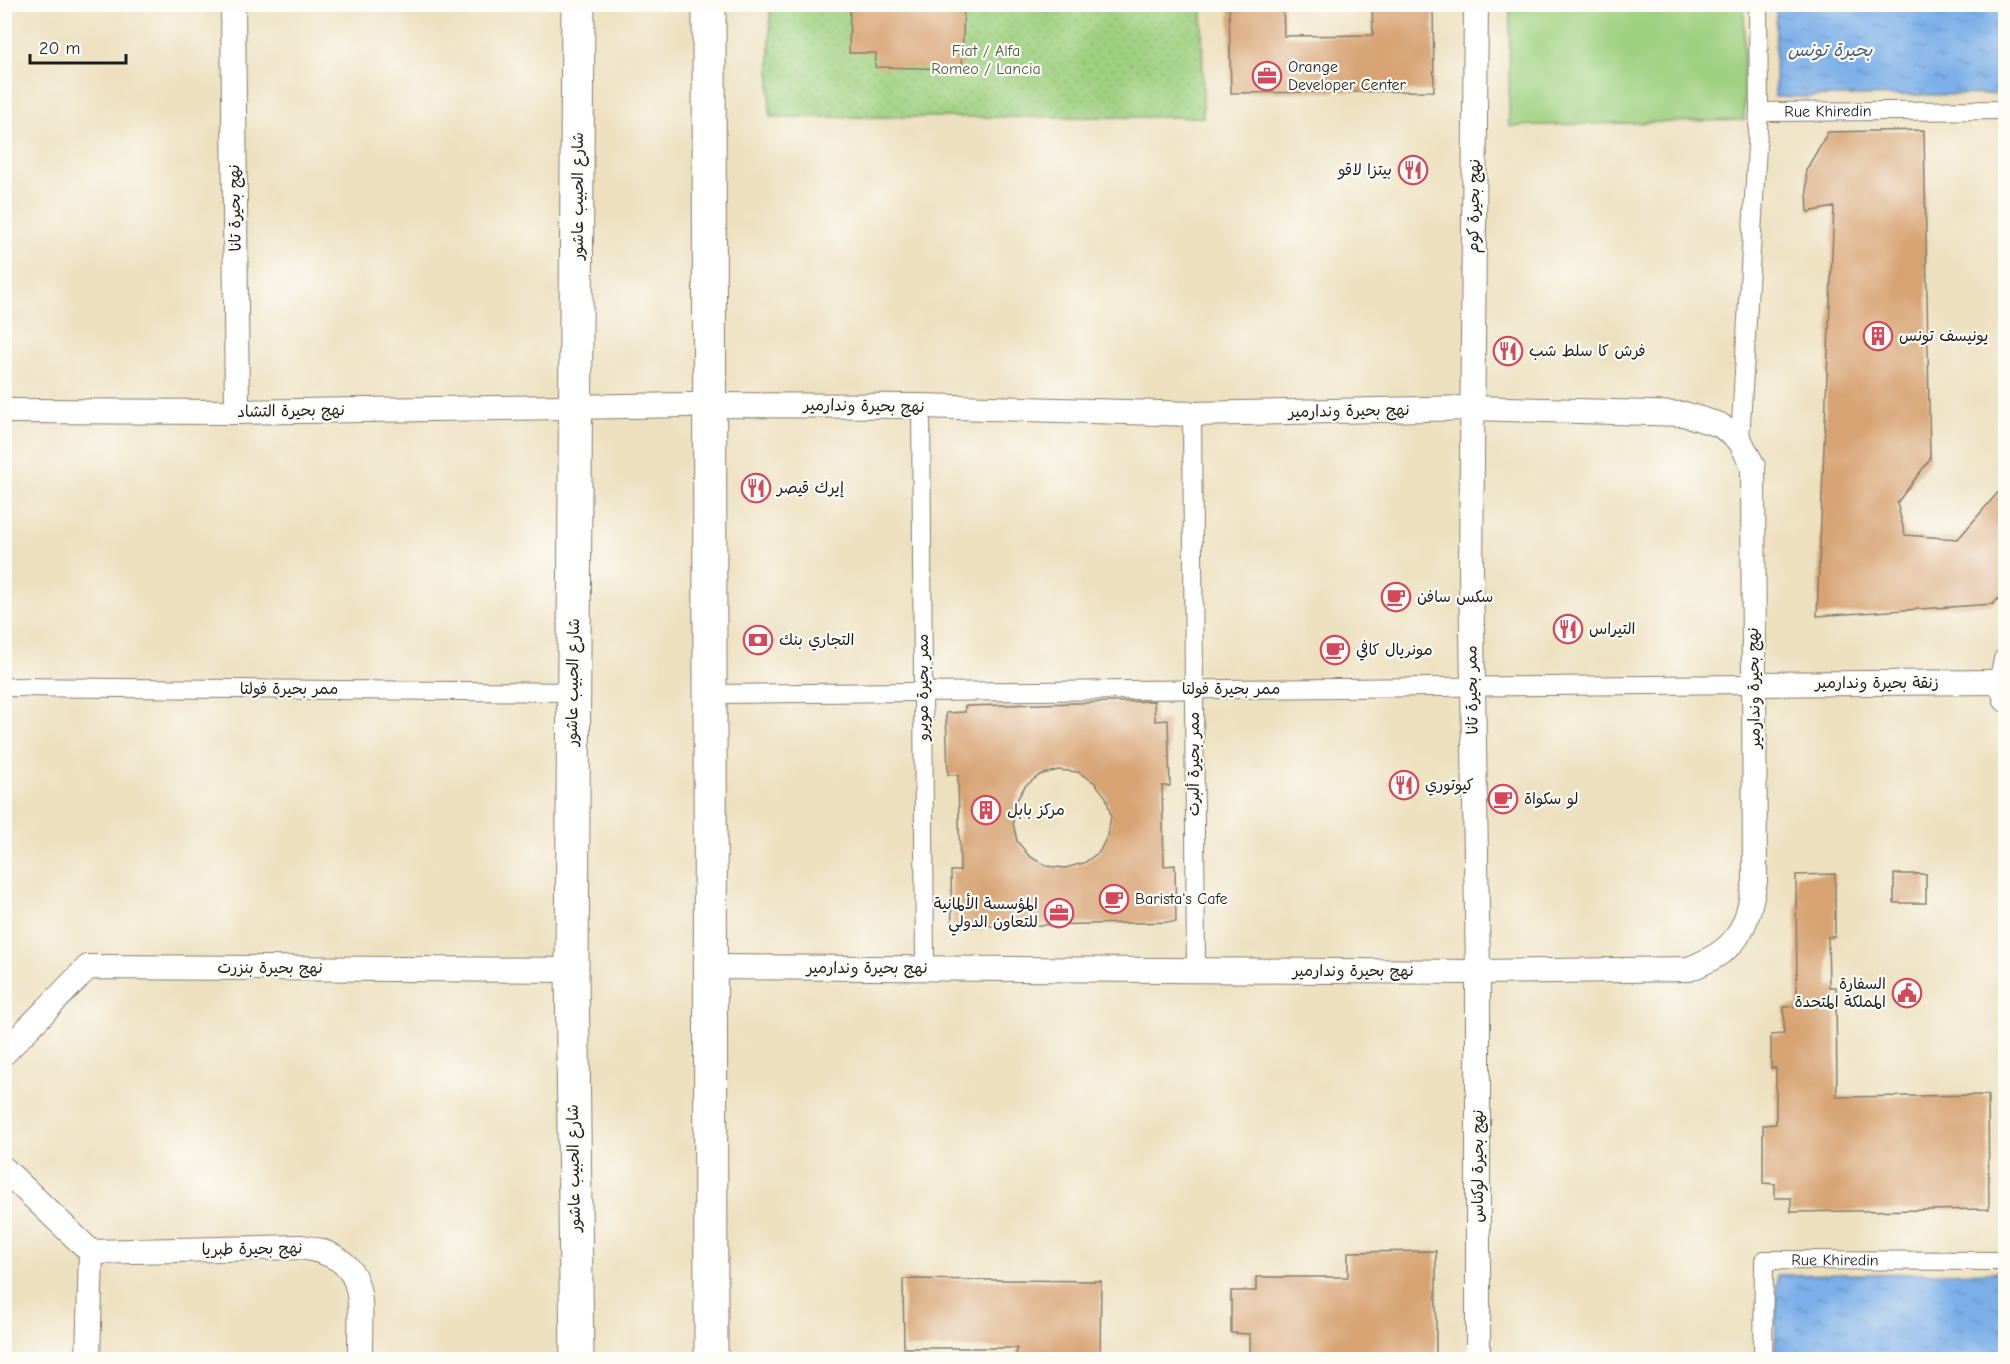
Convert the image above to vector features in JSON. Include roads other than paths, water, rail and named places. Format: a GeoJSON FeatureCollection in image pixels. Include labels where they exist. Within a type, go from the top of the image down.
{"type":"FeatureCollection","features":[{"type":"Feature","properties":{"kind":"main road","name":"شارع الحبيب عاشور"},"geometry":{"type":"LineString","coordinates":[[577,1359],[572,970],[578,4]]}},
{"type":"Feature","properties":{"kind":"main road"},"geometry":{"type":"LineString","coordinates":[[709,4],[711,1359]]}},
{"type":"Feature","properties":{"kind":"street","name":"نهج بحيرة تانا"},"geometry":{"type":"LineString","coordinates":[[233,4],[237,412]]}},
{"type":"Feature","properties":{"kind":"street","name":"نهج بحيرة كوم"},"geometry":{"type":"LineString","coordinates":[[1472,408],[1476,4]]}},
{"type":"Feature","properties":{"kind":"street"},"geometry":{"type":"LineString","coordinates":[[1740,441],[1759,112],[1758,4]]}},
{"type":"Feature","properties":{"kind":"street","name":"Rue Khiredin"},"geometry":{"type":"LineString","coordinates":[[1759,112],[2006,110]]}},
{"type":"Feature","properties":{"kind":"street","name":"نهج بحيرة التشاد"},"geometry":{"type":"LineString","coordinates":[[4,411],[237,412],[577,406]]}},
{"type":"Feature","properties":{"kind":"street","name":"نهج بحيرة وندارمير"},"geometry":{"type":"LineString","coordinates":[[577,406],[921,406],[1192,414],[1472,408],[1684,414],[1720,425],[1740,441],[1752,466],[1755,881],[1749,913],[1741,934],[1718,957],[1689,969],[1478,972],[711,967]]}},
{"type":"Feature","properties":{"kind":"street","name":"ممر بحيرة مويرو"},"geometry":{"type":"LineString","coordinates":[[921,406],[925,968]]}},
{"type":"Feature","properties":{"kind":"street","name":"ممر بحيرة تانا"},"geometry":{"type":"LineString","coordinates":[[1472,408],[1472,688],[1478,972]]}},
{"type":"Feature","properties":{"kind":"street","name":"ممر بحيرة ألبرت"},"geometry":{"type":"LineString","coordinates":[[1192,414],[1196,970]]}},
{"type":"Feature","properties":{"kind":"street","name":"زنقة بحيرة وندارمير"},"geometry":{"type":"LineString","coordinates":[[1752,684],[2004,681]]}},
{"type":"Feature","properties":{"kind":"street","name":"ممر بحيرة فولتا"},"geometry":{"type":"LineString","coordinates":[[710,694],[1752,684]]}},
{"type":"Feature","properties":{"kind":"street","name":"ممر بحيرة فولتا"},"geometry":{"type":"LineString","coordinates":[[4,687],[573,692]]}},
{"type":"Feature","properties":{"kind":"street","name":"نهج بحيرة بنزرت"},"geometry":{"type":"LineString","coordinates":[[4,1053],[88,967],[572,970]]}},
{"type":"Feature","properties":{"kind":"street","name":"نهج بحيرة لوكناس"},"geometry":{"type":"LineString","coordinates":[[1478,972],[1478,1359]]}},
{"type":"Feature","properties":{"kind":"street"},"geometry":{"type":"LineString","coordinates":[[4,1169],[91,1252],[88,1359]]}},
{"type":"Feature","properties":{"kind":"street","name":"نهج بحيرة طبريا"},"geometry":{"type":"LineString","coordinates":[[91,1252],[300,1247],[323,1250],[345,1262],[358,1282],[360,1359]]}},
{"type":"Feature","properties":{"kind":"street","name":"Rue Khiredin"},"geometry":{"type":"LineString","coordinates":[[1763,1359],[1764,1260],[2006,1261]]}},
{"type":"Feature","properties":{"kind":"water","name":"بحيرة تونس"},"geometry":{"type":"Polygon","coordinates":[[[1776,5],[2005,5],[2005,94],[1775,97],[1776,5]]]}},
{"type":"Feature","properties":{"kind":"water"},"geometry":{"type":"Polygon","coordinates":[[[2005,1272],[2005,1359],[1775,1359],[1777,1275],[2005,1272]]]}},
{"type":"Feature","properties":{"kind":"place","name":"Orange Developer Center"},"geometry":{"type":"Point","coordinates":[1267,76]}},
{"type":"Feature","properties":{"kind":"place","name":"بيتزا لاقو"},"geometry":{"type":"Point","coordinates":[1413,170]}},
{"type":"Feature","properties":{"kind":"place","name":"يونيسف تونس"},"geometry":{"type":"Point","coordinates":[1878,336]}},
{"type":"Feature","properties":{"kind":"place","name":"فرش كا سلط شب"},"geometry":{"type":"Point","coordinates":[1508,351]}},
{"type":"Feature","properties":{"kind":"place","name":"إيرك قيصر"},"geometry":{"type":"Point","coordinates":[756,488]}},
{"type":"Feature","properties":{"kind":"place","name":"سكس سافن"},"geometry":{"type":"Point","coordinates":[1396,597]}},
{"type":"Feature","properties":{"kind":"place","name":"التيراس"},"geometry":{"type":"Point","coordinates":[1568,629]}},
{"type":"Feature","properties":{"kind":"place","name":"التجاري بنك"},"geometry":{"type":"Point","coordinates":[758,640]}},
{"type":"Feature","properties":{"kind":"place","name":"مونريال كافي"},"geometry":{"type":"Point","coordinates":[1335,650]}},
{"type":"Feature","properties":{"kind":"place","name":"كيوتوري"},"geometry":{"type":"Point","coordinates":[1404,785]}},
{"type":"Feature","properties":{"kind":"place","name":"لو سكواة"},"geometry":{"type":"Point","coordinates":[1503,799]}},
{"type":"Feature","properties":{"kind":"place","name":"مركز بابل"},"geometry":{"type":"Point","coordinates":[986,810]}},
{"type":"Feature","properties":{"kind":"place","name":"Barista's Cafe"},"geometry":{"type":"Point","coordinates":[1114,899]}},
{"type":"Feature","properties":{"kind":"place","name":"المؤسسة الألمانية للتعاون الدولي"},"geometry":{"type":"Point","coordinates":[1059,913]}},
{"type":"Feature","properties":{"kind":"place","name":"السفارة المملكة المتحدة"},"geometry":{"type":"Point","coordinates":[1907,993]}},
{"type":"Feature","properties":{"kind":"park label","name":"Fiat / Alfa Romeo / Lancia"},"geometry":{"type":"Point","coordinates":[986,60]}}]}
